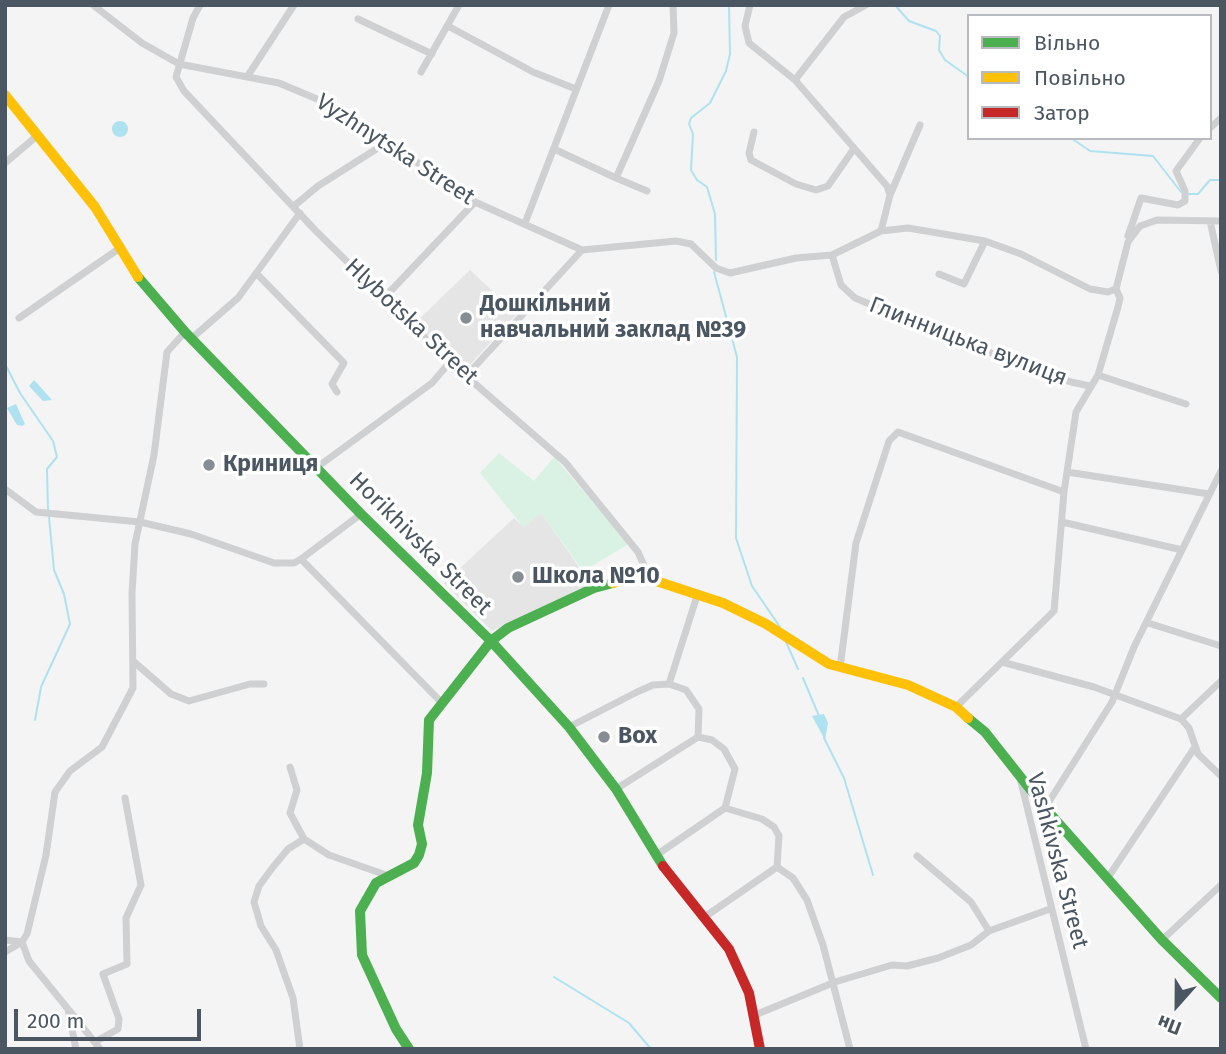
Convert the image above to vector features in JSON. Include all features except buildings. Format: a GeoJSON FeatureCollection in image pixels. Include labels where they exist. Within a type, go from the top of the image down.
{"type":"FeatureCollection","features":[{"type":"Feature","properties":{"kind":"street","name":"Vyzhnytska Street"},"geometry":{"type":"LineString","coordinates":[[93,5],[142,43],[179,64],[279,83],[336,107],[475,202],[582,250]]}},
{"type":"Feature","properties":{"kind":"street"},"geometry":{"type":"LineString","coordinates":[[179,64],[200,5]]}},
{"type":"Feature","properties":{"kind":"street"},"geometry":{"type":"LineString","coordinates":[[247,77],[294,5]]}},
{"type":"Feature","properties":{"kind":"street"},"geometry":{"type":"LineString","coordinates":[[421,72],[459,5]]}},
{"type":"Feature","properties":{"kind":"street"},"geometry":{"type":"LineString","coordinates":[[525,223],[609,5]]}},
{"type":"Feature","properties":{"kind":"street"},"geometry":{"type":"LineString","coordinates":[[616,178],[659,81],[674,33],[673,5]]}},
{"type":"Feature","properties":{"kind":"street"},"geometry":{"type":"LineString","coordinates":[[750,5],[746,26],[749,43],[795,80],[887,186],[890,195]]}},
{"type":"Feature","properties":{"kind":"street"},"geometry":{"type":"LineString","coordinates":[[795,80],[844,17],[866,5]]}},
{"type":"Feature","properties":{"kind":"street"},"geometry":{"type":"LineString","coordinates":[[358,19],[432,54]]}},
{"type":"Feature","properties":{"kind":"street"},"geometry":{"type":"LineString","coordinates":[[448,26],[533,72],[576,89]]}},
{"type":"Feature","properties":{"kind":"street","name":"Hlybotska Street"},"geometry":{"type":"LineString","coordinates":[[179,64],[176,78],[184,91],[300,213],[450,362],[565,462],[638,552],[650,579]]}},
{"type":"Feature","properties":{"kind":"street","name":"Horikhivska Street"},"geometry":{"type":"LineString","coordinates":[[5,95],[95,206],[136,275],[189,335],[361,514],[491,641],[569,727],[615,789],[655,856],[706,916],[743,975],[755,1015],[760,1049]]}},
{"type":"Feature","properties":{"kind":"street"},"geometry":{"type":"LineString","coordinates":[[881,231],[890,195],[920,125]]}},
{"type":"Feature","properties":{"kind":"street"},"geometry":{"type":"LineString","coordinates":[[754,132],[749,153],[751,160],[796,184],[816,190],[828,186],[853,150]]}},
{"type":"Feature","properties":{"kind":"street"},"geometry":{"type":"LineString","coordinates":[[5,163],[38,135]]}},
{"type":"Feature","properties":{"kind":"street"},"geometry":{"type":"LineString","coordinates":[[956,707],[1054,611],[1064,492],[1076,412],[1098,375],[1118,307],[1120,298],[1116,289],[1130,223],[1141,198],[1184,204],[1185,195],[1176,172],[1199,140]]}},
{"type":"Feature","properties":{"kind":"street"},"geometry":{"type":"LineString","coordinates":[[294,206],[318,186],[389,141]]}},
{"type":"Feature","properties":{"kind":"street"},"geometry":{"type":"LineString","coordinates":[[554,149],[647,191]]}},
{"type":"Feature","properties":{"kind":"street"},"geometry":{"type":"LineString","coordinates":[[384,298],[475,202]]}},
{"type":"Feature","properties":{"kind":"street"},"geometry":{"type":"LineString","coordinates":[[5,952],[22,943],[27,934],[46,855],[55,792],[69,771],[102,747],[134,688],[132,593],[140,522],[155,446],[167,352],[238,299],[300,213]]}},
{"type":"Feature","properties":{"kind":"street"},"geometry":{"type":"LineString","coordinates":[[1128,242],[1140,226],[1157,220],[1215,221],[1221,271]]}},
{"type":"Feature","properties":{"kind":"street"},"geometry":{"type":"LineString","coordinates":[[467,375],[582,250],[676,241],[691,244],[716,268],[730,273],[796,258],[832,255],[881,231],[908,228],[985,241],[1021,254],[1090,289],[1108,292],[1116,289]]}},
{"type":"Feature","properties":{"kind":"street"},"geometry":{"type":"LineString","coordinates":[[939,274],[964,284],[985,241]]}},
{"type":"Feature","properties":{"kind":"street"},"geometry":{"type":"LineString","coordinates":[[19,318],[120,248]]}},
{"type":"Feature","properties":{"kind":"street","name":"Глинницька вулиця"},"geometry":{"type":"LineString","coordinates":[[832,255],[841,285],[855,298],[972,346],[1090,386]]}},
{"type":"Feature","properties":{"kind":"street"},"geometry":{"type":"LineString","coordinates":[[257,275],[344,363],[332,384],[337,392]]}},
{"type":"Feature","properties":{"kind":"street"},"geometry":{"type":"LineString","coordinates":[[316,468],[432,383],[450,362]]}},
{"type":"Feature","properties":{"kind":"street","name":"Глинницька вулиця"},"geometry":{"type":"LineString","coordinates":[[1098,375],[1186,404]]}},
{"type":"Feature","properties":{"kind":"street"},"geometry":{"type":"LineString","coordinates":[[840,668],[856,543],[884,453],[898,432],[1064,492]]}},
{"type":"Feature","properties":{"kind":"street"},"geometry":{"type":"LineString","coordinates":[[1045,808],[1114,694],[1221,471]]}},
{"type":"Feature","properties":{"kind":"street"},"geometry":{"type":"LineString","coordinates":[[1067,472],[1209,494]]}},
{"type":"Feature","properties":{"kind":"street"},"geometry":{"type":"LineString","coordinates":[[5,489],[36,512],[140,522],[191,534],[274,563],[293,563],[301,559],[361,514]]}},
{"type":"Feature","properties":{"kind":"street"},"geometry":{"type":"LineString","coordinates":[[1062,522],[1182,550]]}},
{"type":"Feature","properties":{"kind":"street"},"geometry":{"type":"LineString","coordinates":[[301,559],[441,702]]}},
{"type":"Feature","properties":{"kind":"street","name":"Vashkivska Street"},"geometry":{"type":"LineString","coordinates":[[386,874],[414,863],[419,855],[422,844],[418,825],[429,753],[426,730],[441,702],[491,641],[508,628],[594,588],[629,578],[650,579],[747,613],[814,657],[840,668],[908,685],[956,707],[985,732],[1020,776],[1086,1049]]}},
{"type":"Feature","properties":{"kind":"street"},"geometry":{"type":"LineString","coordinates":[[669,684],[697,596]]}},
{"type":"Feature","properties":{"kind":"street"},"geometry":{"type":"LineString","coordinates":[[1148,623],[1221,646]]}},
{"type":"Feature","properties":{"kind":"street"},"geometry":{"type":"LineString","coordinates":[[133,661],[171,694],[189,701],[250,684],[264,684]]}},
{"type":"Feature","properties":{"kind":"street"},"geometry":{"type":"LineString","coordinates":[[1002,662],[1114,694],[1181,719],[1189,728],[1195,747],[1221,776]]}},
{"type":"Feature","properties":{"kind":"street"},"geometry":{"type":"LineString","coordinates":[[1181,719],[1221,681]]}},
{"type":"Feature","properties":{"kind":"street"},"geometry":{"type":"LineString","coordinates":[[569,727],[653,685],[669,684],[686,690],[699,709],[698,737]]}},
{"type":"Feature","properties":{"kind":"street"},"geometry":{"type":"LineString","coordinates":[[615,789],[698,737],[712,740],[724,749],[735,769],[725,808],[655,856]]}},
{"type":"Feature","properties":{"kind":"street"},"geometry":{"type":"LineString","coordinates":[[1107,879],[1195,747]]}},
{"type":"Feature","properties":{"kind":"street"},"geometry":{"type":"LineString","coordinates":[[290,767],[297,790],[290,813],[304,839],[329,855],[386,874],[376,883],[360,911],[362,955],[396,1029],[409,1049]]}},
{"type":"Feature","properties":{"kind":"street"},"geometry":{"type":"LineString","coordinates":[[1020,776],[1162,940],[1221,998]]}},
{"type":"Feature","properties":{"kind":"street"},"geometry":{"type":"LineString","coordinates":[[22,943],[29,961],[98,1046],[118,1029],[118,1019],[103,974],[127,964],[126,918],[141,885],[125,799]]}},
{"type":"Feature","properties":{"kind":"street"},"geometry":{"type":"LineString","coordinates":[[725,808],[762,819],[774,827],[779,836],[777,867]]}},
{"type":"Feature","properties":{"kind":"street"},"geometry":{"type":"LineString","coordinates":[[300,1049],[293,998],[276,950],[261,926],[254,902],[259,886],[273,867],[288,849],[304,839]]}},
{"type":"Feature","properties":{"kind":"street"},"geometry":{"type":"LineString","coordinates":[[917,856],[971,902],[989,931]]}},
{"type":"Feature","properties":{"kind":"street"},"geometry":{"type":"LineString","coordinates":[[706,916],[777,867]]}},
{"type":"Feature","properties":{"kind":"street"},"geometry":{"type":"LineString","coordinates":[[777,867],[793,878],[807,901],[835,982],[850,1049]]}},
{"type":"Feature","properties":{"kind":"street"},"geometry":{"type":"LineString","coordinates":[[1162,940],[1221,885]]}},
{"type":"Feature","properties":{"kind":"street"},"geometry":{"type":"LineString","coordinates":[[755,1015],[835,982],[892,965],[906,966],[938,958],[971,945],[989,931],[1050,909]]}},
{"type":"Feature","properties":{"kind":"street"},"geometry":{"type":"LineString","coordinates":[[5,940],[22,943]]}},
{"type":"Feature","properties":{"kind":"street"},"geometry":{"type":"LineString","coordinates":[[68,1009],[76,1049]]}},
{"type":"Feature","properties":{"kind":"shaded area","name":"Дошкільний навчальний заклад №39"},"geometry":{"type":"Polygon","coordinates":[[[470,270],[517,314],[465,370],[415,323],[470,270]]]}},
{"type":"Feature","properties":{"kind":"shaded area","name":"Школа №10"},"geometry":{"type":"Polygon","coordinates":[[[541,513],[591,584],[492,631],[444,583],[514,518],[524,527],[541,513]]]}},
{"type":"Feature","properties":{"kind":"green space"},"geometry":{"type":"Polygon","coordinates":[[[499,453],[534,481],[554,457],[629,544],[583,571],[541,513],[524,528],[480,473],[499,453]]]}},
{"type":"Feature","properties":{"kind":"water"},"geometry":{"type":"Polygon","coordinates":[[[120,121],[126,123],[126,135],[120,137],[114,135],[112,129],[114,123],[120,121]]]}},
{"type":"Feature","properties":{"kind":"water"},"geometry":{"type":"Polygon","coordinates":[[[34,380],[52,400],[43,401],[29,386],[34,380]]]}},
{"type":"Feature","properties":{"kind":"water"},"geometry":{"type":"Polygon","coordinates":[[[16,404],[25,424],[22,426],[17,425],[7,408],[16,404]]]}},
{"type":"Feature","properties":{"kind":"water"},"geometry":{"type":"Polygon","coordinates":[[[824,714],[828,723],[825,740],[812,716],[824,714]]]}},
{"type":"Feature","properties":{"kind":"waterway"},"geometry":{"type":"LineString","coordinates":[[716,260],[715,214],[707,187],[697,180],[691,170],[693,134],[689,124],[691,118],[710,103],[726,71],[730,54],[729,5]]}},
{"type":"Feature","properties":{"kind":"waterway"},"geometry":{"type":"LineString","coordinates":[[895,5],[909,21],[936,31],[940,36],[939,50],[945,60],[967,76]]}},
{"type":"Feature","properties":{"kind":"waterway"},"geometry":{"type":"LineString","coordinates":[[1074,140],[1090,151],[1153,156],[1181,192]]}},
{"type":"Feature","properties":{"kind":"waterway"},"geometry":{"type":"LineString","coordinates":[[1186,194],[1198,194],[1210,180],[1221,180]]}},
{"type":"Feature","properties":{"kind":"waterway"},"geometry":{"type":"LineString","coordinates":[[714,272],[737,357],[736,538],[752,586],[780,627]]}},
{"type":"Feature","properties":{"kind":"waterway"},"geometry":{"type":"LineString","coordinates":[[5,364],[20,393],[53,441],[57,457],[47,469],[48,512]]}},
{"type":"Feature","properties":{"kind":"waterway"},"geometry":{"type":"LineString","coordinates":[[35,720],[41,687],[70,624],[64,594],[54,570],[49,517]]}},
{"type":"Feature","properties":{"kind":"waterway"},"geometry":{"type":"LineString","coordinates":[[786,642],[798,669]]}},
{"type":"Feature","properties":{"kind":"waterway"},"geometry":{"type":"LineString","coordinates":[[803,678],[819,716]]}},
{"type":"Feature","properties":{"kind":"waterway"},"geometry":{"type":"LineString","coordinates":[[824,738],[844,778],[873,875]]}},
{"type":"Feature","properties":{"kind":"waterway"},"geometry":{"type":"LineString","coordinates":[[554,977],[629,1023],[651,1049]]}},
{"type":"Feature","properties":{"kind":"traffic: fast"},"geometry":{"type":"LineString","coordinates":[[138,277],[185,332],[361,514],[491,641],[569,727],[616,789],[663,866]]}},
{"type":"Feature","properties":{"kind":"traffic: fast"},"geometry":{"type":"LineString","coordinates":[[409,1049],[396,1029],[362,955],[360,911],[376,883],[414,863],[419,855],[422,844],[418,825],[427,773],[429,720],[491,641],[508,628],[594,588],[613,583]]}},
{"type":"Feature","properties":{"kind":"traffic: fast"},"geometry":{"type":"LineString","coordinates":[[968,718],[985,732],[1045,808],[1162,940],[1221,998]]}},
{"type":"Feature","properties":{"kind":"traffic: slow"},"geometry":{"type":"LineString","coordinates":[[5,95],[95,207],[138,277]]}},
{"type":"Feature","properties":{"kind":"traffic: slow"},"geometry":{"type":"LineString","coordinates":[[613,583],[629,578],[650,579],[723,603],[766,624],[829,664],[908,685],[956,707],[968,718]]}},
{"type":"Feature","properties":{"kind":"traffic: jam"},"geometry":{"type":"LineString","coordinates":[[663,866],[729,949],[749,993],[760,1049]]}},
{"type":"Feature","properties":{"kind":"place","name":"Дошкільний навчальний заклад №39"},"geometry":{"type":"Point","coordinates":[466,318]}},
{"type":"Feature","properties":{"kind":"place","name":"Криниця"},"geometry":{"type":"Point","coordinates":[209,465]}},
{"type":"Feature","properties":{"kind":"place","name":"Школа №10"},"geometry":{"type":"Point","coordinates":[518,577]}},
{"type":"Feature","properties":{"kind":"place","name":"Box"},"geometry":{"type":"Point","coordinates":[604,737]}}]}
